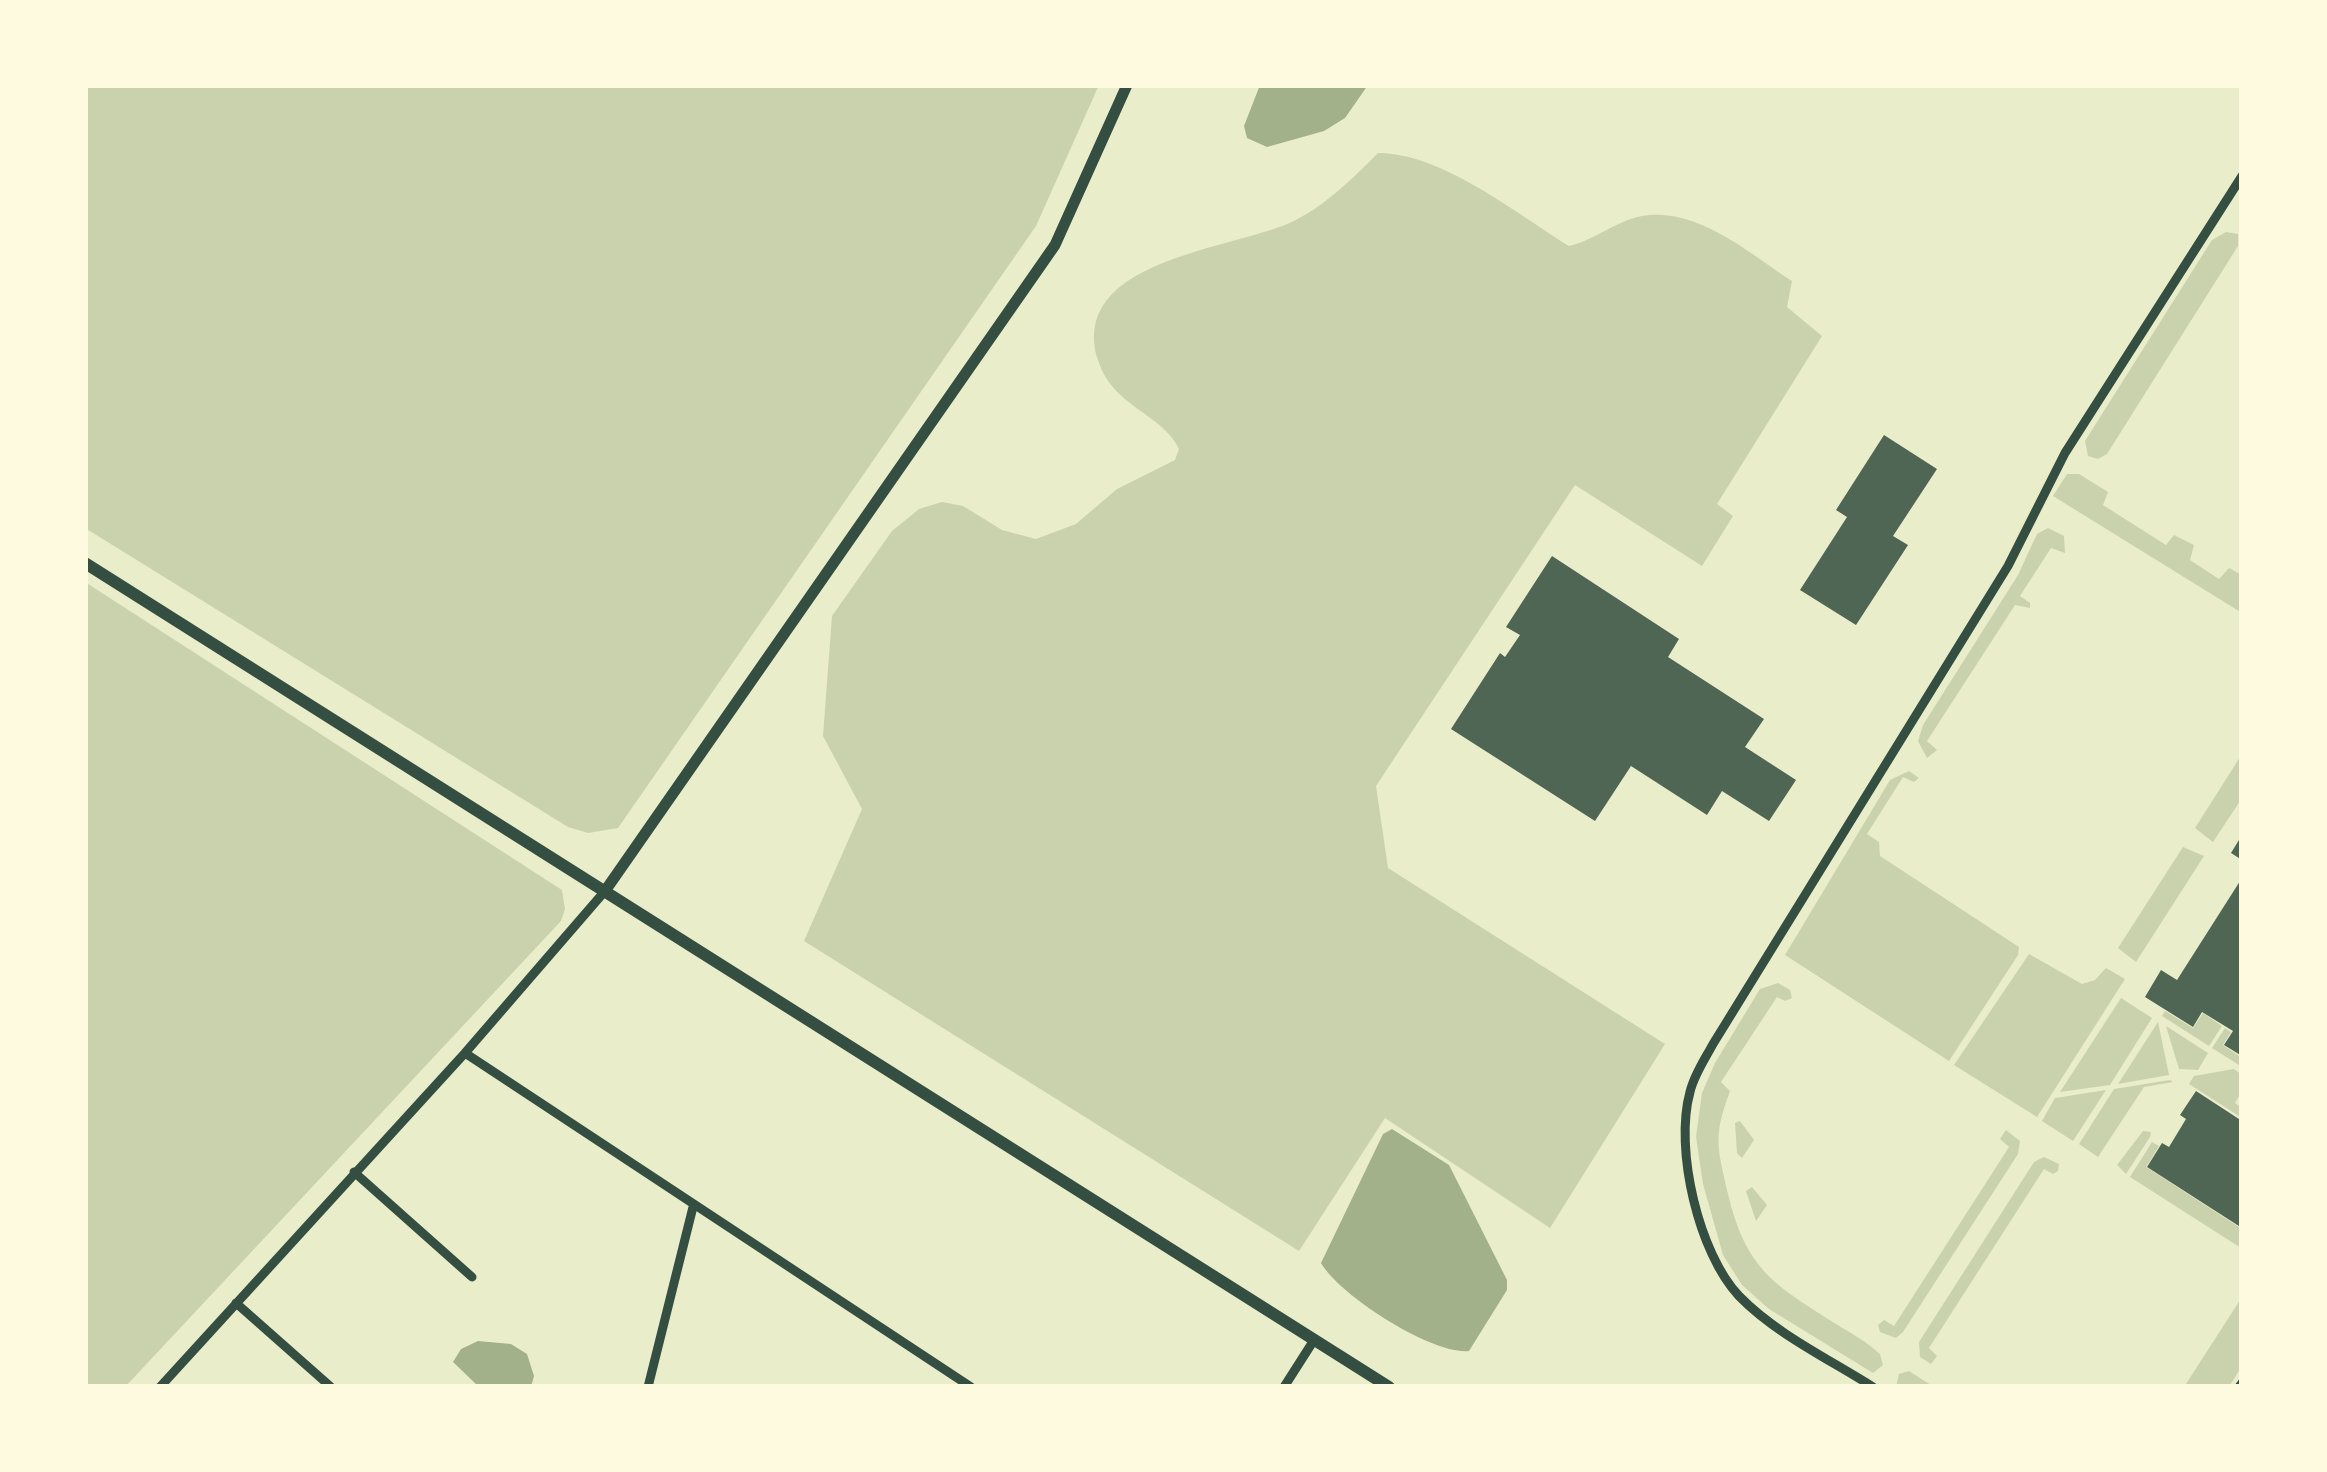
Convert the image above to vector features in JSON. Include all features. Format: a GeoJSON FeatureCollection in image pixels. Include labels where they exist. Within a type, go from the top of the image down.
{"type":"FeatureCollection","features":[{"type":"Feature","properties":{"kind":"main road"},"geometry":{"type":"LineString","coordinates":[[85,563],[1389,1387]]}},
{"type":"Feature","properties":{"kind":"street"},"geometry":{"type":"LineString","coordinates":[[160,1387],[465,1053],[604,891],[1055,245],[1127,85]]}},
{"type":"Feature","properties":{"kind":"street"},"geometry":{"type":"LineString","coordinates":[[1873,1387],[1762,1316],[1720,1273],[1706,1240],[1693,1189],[1686,1144],[1690,1093],[1713,1044],[2008,566],[2065,453],[2242,176]]}},
{"type":"Feature","properties":{"kind":"street"},"geometry":{"type":"LineString","coordinates":[[465,1053],[692,1207],[970,1387]]}},
{"type":"Feature","properties":{"kind":"street"},"geometry":{"type":"LineString","coordinates":[[354,1172],[472,1278]]}},
{"type":"Feature","properties":{"kind":"street"},"geometry":{"type":"LineString","coordinates":[[648,1387],[692,1207]]}},
{"type":"Feature","properties":{"kind":"street"},"geometry":{"type":"LineString","coordinates":[[236,1303],[331,1387]]}},
{"type":"Feature","properties":{"kind":"street"},"geometry":{"type":"LineString","coordinates":[[1284,1387],[1314,1340]]}},
{"type":"Feature","properties":{"kind":"shaded area"},"geometry":{"type":"Polygon","coordinates":[[[85,85],[1099,85],[1036,226],[618,828],[588,833],[568,827],[85,528],[85,85]]]}},
{"type":"Feature","properties":{"kind":"shaded area"},"geometry":{"type":"Polygon","coordinates":[[[1260,85],[1368,85],[1345,118],[1324,131],[1267,147],[1247,138],[1244,126],[1260,85]]]}},
{"type":"Feature","properties":{"kind":"shaded area"},"geometry":{"type":"Polygon","coordinates":[[[1378,153],[1428,163],[1453,174],[1569,246],[1642,216],[1683,218],[1702,225],[1792,281],[1787,307],[1822,336],[1717,504],[1733,516],[1702,566],[1575,485],[1376,786],[1388,868],[1665,1044],[1550,1228],[1385,1118],[1299,1251],[804,941],[862,809],[823,736],[832,616],[892,531],[919,509],[942,502],[963,506],[1002,530],[1036,539],[1076,524],[1117,489],[1175,460],[1179,449],[1171,437],[1114,389],[1098,360],[1095,326],[1107,300],[1131,279],[1162,264],[1306,215],[1378,153]]]}},
{"type":"Feature","properties":{"kind":"shaded area"},"geometry":{"type":"Polygon","coordinates":[[[2226,232],[2238,234],[2238,246],[2107,454],[2098,459],[2088,456],[2085,441],[2212,240],[2226,232]]]}},
{"type":"Feature","properties":{"kind":"shaded area"},"geometry":{"type":"Polygon","coordinates":[[[2067,474],[2079,474],[2108,492],[2103,505],[2166,545],[2174,535],[2194,545],[2190,560],[2219,579],[2229,568],[2242,575],[2242,613],[2053,496],[2067,474]]]}},
{"type":"Feature","properties":{"kind":"shaded area"},"geometry":{"type":"Polygon","coordinates":[[[2048,528],[2064,536],[2065,553],[2051,548],[2020,596],[2030,603],[2030,608],[2015,605],[1927,741],[1937,750],[1927,758],[1918,741],[1923,725],[2018,575],[2037,534],[2048,528]]]}},
{"type":"Feature","properties":{"kind":"shaded area"},"geometry":{"type":"Polygon","coordinates":[[[85,582],[562,890],[565,909],[561,921],[125,1387],[85,1387],[85,582]]]}},
{"type":"Feature","properties":{"kind":"shaded area"},"geometry":{"type":"Polygon","coordinates":[[[2242,754],[2242,798],[2213,842],[2195,828],[2242,754]]]}},
{"type":"Feature","properties":{"kind":"shaded area"},"geometry":{"type":"Polygon","coordinates":[[[1909,771],[1919,778],[1914,782],[1903,777],[1867,834],[1879,842],[1880,856],[2019,947],[2018,955],[1949,1061],[1785,955],[1890,780],[1909,771]]]}},
{"type":"Feature","properties":{"kind":"shaded area"},"geometry":{"type":"Polygon","coordinates":[[[2183,847],[2204,856],[2136,962],[2118,948],[2183,847]]]}},
{"type":"Feature","properties":{"kind":"shaded area"},"geometry":{"type":"Polygon","coordinates":[[[2029,954],[2082,984],[2095,980],[2106,968],[2125,979],[2037,1117],[1954,1065],[2029,954]]]}},
{"type":"Feature","properties":{"kind":"shaded area"},"geometry":{"type":"Polygon","coordinates":[[[1778,983],[1790,990],[1792,998],[1785,1001],[1777,997],[1721,1082],[1730,1091],[1718,1142],[1728,1194],[1753,1258],[1779,1285],[1880,1354],[1883,1365],[1873,1373],[1769,1309],[1742,1285],[1723,1255],[1703,1184],[1696,1137],[1702,1093],[1715,1063],[1760,989],[1778,983]]]}},
{"type":"Feature","properties":{"kind":"shaded area"},"geometry":{"type":"Polygon","coordinates":[[[2121,998],[2152,1018],[2110,1085],[2060,1092],[2121,998]]]}},
{"type":"Feature","properties":{"kind":"shaded area"},"geometry":{"type":"Polygon","coordinates":[[[2165,1011],[2193,1028],[2203,1013],[2222,1026],[2209,1046],[2162,1016],[2165,1011]]]}},
{"type":"Feature","properties":{"kind":"shaded area"},"geometry":{"type":"Polygon","coordinates":[[[2158,1022],[2169,1075],[2118,1084],[2158,1022]]]}},
{"type":"Feature","properties":{"kind":"shaded area"},"geometry":{"type":"Polygon","coordinates":[[[2166,1026],[2208,1053],[2198,1070],[2179,1069],[2166,1026]]]}},
{"type":"Feature","properties":{"kind":"shaded area"},"geometry":{"type":"Polygon","coordinates":[[[2225,1028],[2231,1032],[2223,1045],[2242,1058],[2242,1067],[2212,1048],[2225,1028]]]}},
{"type":"Feature","properties":{"kind":"shaded area"},"geometry":{"type":"Polygon","coordinates":[[[2234,1069],[2242,1075],[2242,1091],[2235,1103],[2242,1108],[2242,1118],[2189,1084],[2194,1076],[2234,1069]]]}},
{"type":"Feature","properties":{"kind":"shaded area"},"geometry":{"type":"Polygon","coordinates":[[[2173,1082],[2144,1087],[2098,1157],[2079,1144],[2114,1089],[2173,1082]]]}},
{"type":"Feature","properties":{"kind":"shaded area"},"geometry":{"type":"Polygon","coordinates":[[[2106,1090],[2073,1141],[2042,1121],[2055,1098],[2106,1090]]]}},
{"type":"Feature","properties":{"kind":"shaded area"},"geometry":{"type":"Polygon","coordinates":[[[1740,1121],[1754,1140],[1742,1158],[1737,1153],[1735,1123],[1740,1121]]]}},
{"type":"Feature","properties":{"kind":"shaded area"},"geometry":{"type":"Polygon","coordinates":[[[1392,1129],[1449,1165],[1507,1280],[1507,1290],[1469,1351],[1433,1343],[1388,1320],[1347,1291],[1321,1263],[1383,1134],[1392,1129]]]}},
{"type":"Feature","properties":{"kind":"shaded area"},"geometry":{"type":"Polygon","coordinates":[[[2006,1130],[2020,1141],[2018,1154],[1903,1332],[1896,1338],[1880,1332],[1878,1325],[1884,1320],[1894,1326],[2009,1147],[2000,1139],[2006,1130]]]}},
{"type":"Feature","properties":{"kind":"shaded area"},"geometry":{"type":"Polygon","coordinates":[[[2143,1131],[2151,1132],[2150,1137],[2126,1174],[2117,1165],[2143,1131]]]}},
{"type":"Feature","properties":{"kind":"shaded area"},"geometry":{"type":"Polygon","coordinates":[[[2152,1142],[2159,1146],[2146,1167],[2242,1229],[2241,1248],[2130,1177],[2152,1142]]]}},
{"type":"Feature","properties":{"kind":"shaded area"},"geometry":{"type":"Polygon","coordinates":[[[2044,1157],[2059,1164],[2058,1171],[2053,1174],[2044,1169],[1929,1348],[1937,1356],[1931,1364],[1920,1357],[1919,1342],[2034,1162],[2044,1157]]]}},
{"type":"Feature","properties":{"kind":"shaded area"},"geometry":{"type":"Polygon","coordinates":[[[1752,1187],[1767,1205],[1756,1221],[1746,1191],[1752,1187]]]}},
{"type":"Feature","properties":{"kind":"shaded area"},"geometry":{"type":"Polygon","coordinates":[[[2242,1297],[2242,1366],[2229,1387],[2184,1387],[2242,1297]]]}},
{"type":"Feature","properties":{"kind":"shaded area"},"geometry":{"type":"Polygon","coordinates":[[[478,1341],[511,1344],[527,1354],[534,1376],[531,1387],[479,1387],[453,1362],[461,1349],[478,1341]]]}},
{"type":"Feature","properties":{"kind":"shaded area"},"geometry":{"type":"Polygon","coordinates":[[[1909,1371],[1934,1387],[1896,1387],[1899,1374],[1909,1371]]]}},
{"type":"Feature","properties":{"kind":"building"},"geometry":{"type":"Polygon","coordinates":[[[1884,435],[1937,469],[1893,536],[1908,545],[1856,625],[1800,590],[1847,517],[1836,510],[1884,435]]]}},
{"type":"Feature","properties":{"kind":"building"},"geometry":{"type":"Polygon","coordinates":[[[1552,556],[1679,639],[1668,657],[1764,719],[1745,747],[1796,780],[1769,821],[1722,791],[1707,815],[1631,766],[1595,821],[1451,729],[1500,653],[1505,657],[1520,635],[1506,627],[1552,556]]]}},
{"type":"Feature","properties":{"kind":"building"},"geometry":{"type":"Polygon","coordinates":[[[2242,835],[2242,860],[2231,853],[2242,835]]]}},
{"type":"Feature","properties":{"kind":"building"},"geometry":{"type":"Polygon","coordinates":[[[2242,878],[2242,1056],[2224,1045],[2233,1031],[2202,1012],[2193,1027],[2145,997],[2161,970],[2177,980],[2242,878]]]}},
{"type":"Feature","properties":{"kind":"building"},"geometry":{"type":"Polygon","coordinates":[[[2196,1091],[2242,1121],[2242,1228],[2147,1167],[2162,1143],[2169,1147],[2186,1119],[2180,1115],[2196,1091]]]}}]}
